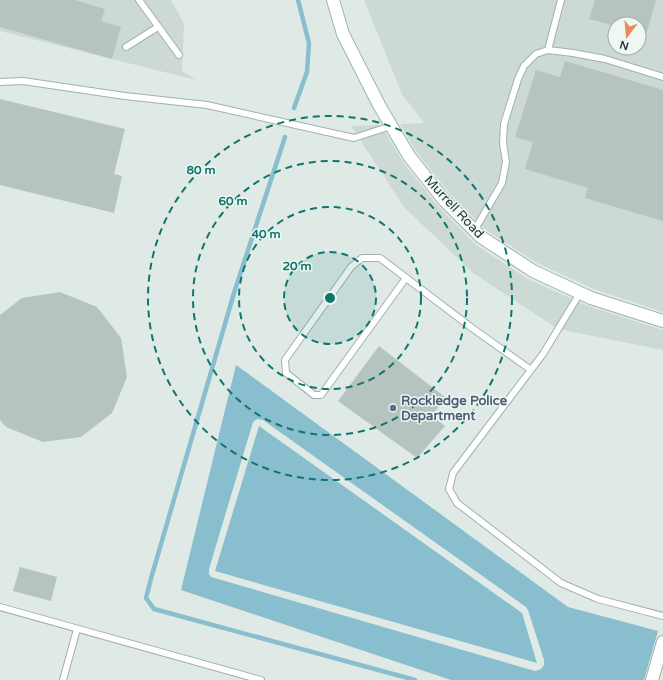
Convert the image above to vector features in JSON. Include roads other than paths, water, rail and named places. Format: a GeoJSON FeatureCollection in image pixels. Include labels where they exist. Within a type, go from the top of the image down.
{"type":"FeatureCollection","features":[{"type":"Feature","properties":{"kind":"street","name":"Murrell Road"},"geometry":{"type":"LineString","coordinates":[[333,0],[343,34],[379,105],[409,156],[444,200],[481,237],[533,271],[580,293],[591,298],[663,321]]}},
{"type":"Feature","properties":{"kind":"street"},"geometry":{"type":"LineString","coordinates":[[652,680],[663,642]]}},
{"type":"Feature","properties":{"kind":"lane"},"geometry":{"type":"LineString","coordinates":[[139,0],[178,55]]}},
{"type":"Feature","properties":{"kind":"lane"},"geometry":{"type":"LineString","coordinates":[[548,50],[561,0]]}},
{"type":"Feature","properties":{"kind":"lane"},"geometry":{"type":"LineString","coordinates":[[126,47],[158,27]]}},
{"type":"Feature","properties":{"kind":"lane"},"geometry":{"type":"LineString","coordinates":[[474,230],[502,183],[506,162],[503,143],[504,124],[518,79],[524,66],[532,57],[548,50],[573,52],[605,59],[663,77]]}},
{"type":"Feature","properties":{"kind":"lane"},"geometry":{"type":"LineString","coordinates":[[0,82],[23,81],[125,96],[206,105],[354,138],[391,126]]}},
{"type":"Feature","properties":{"kind":"lane"},"geometry":{"type":"LineString","coordinates":[[406,278],[321,395],[314,395],[286,373],[285,360],[351,267],[362,258],[380,258],[472,328],[531,370]]}},
{"type":"Feature","properties":{"kind":"lane"},"geometry":{"type":"LineString","coordinates":[[580,293],[543,354],[453,473],[449,489],[457,503],[561,583],[598,599],[663,616]]}},
{"type":"Feature","properties":{"kind":"lane"},"geometry":{"type":"LineString","coordinates":[[0,607],[261,680]]}},
{"type":"Feature","properties":{"kind":"lane"},"geometry":{"type":"LineString","coordinates":[[63,680],[77,629]]}},
{"type":"Feature","properties":{"kind":"water"},"geometry":{"type":"Polygon","coordinates":[[[236,365],[568,607],[658,631],[644,680],[451,680],[181,590],[236,365]],[[257,419],[253,422],[209,569],[209,574],[211,577],[535,671],[541,669],[544,665],[544,660],[526,607],[263,420],[257,419]]]}},
{"type":"Feature","properties":{"kind":"water"},"geometry":{"type":"Polygon","coordinates":[[[259,426],[522,613],[537,663],[215,571],[259,426]]]}},
{"type":"Feature","properties":{"kind":"waterway"},"geometry":{"type":"LineString","coordinates":[[294,108],[307,72],[309,43],[298,0]]}},
{"type":"Feature","properties":{"kind":"waterway"},"geometry":{"type":"LineString","coordinates":[[285,137],[234,293],[146,598],[154,609],[415,680]]}},
{"type":"Feature","properties":{"kind":"place","name":"Rockledge Police Department"},"geometry":{"type":"Point","coordinates":[393,408]}}]}
